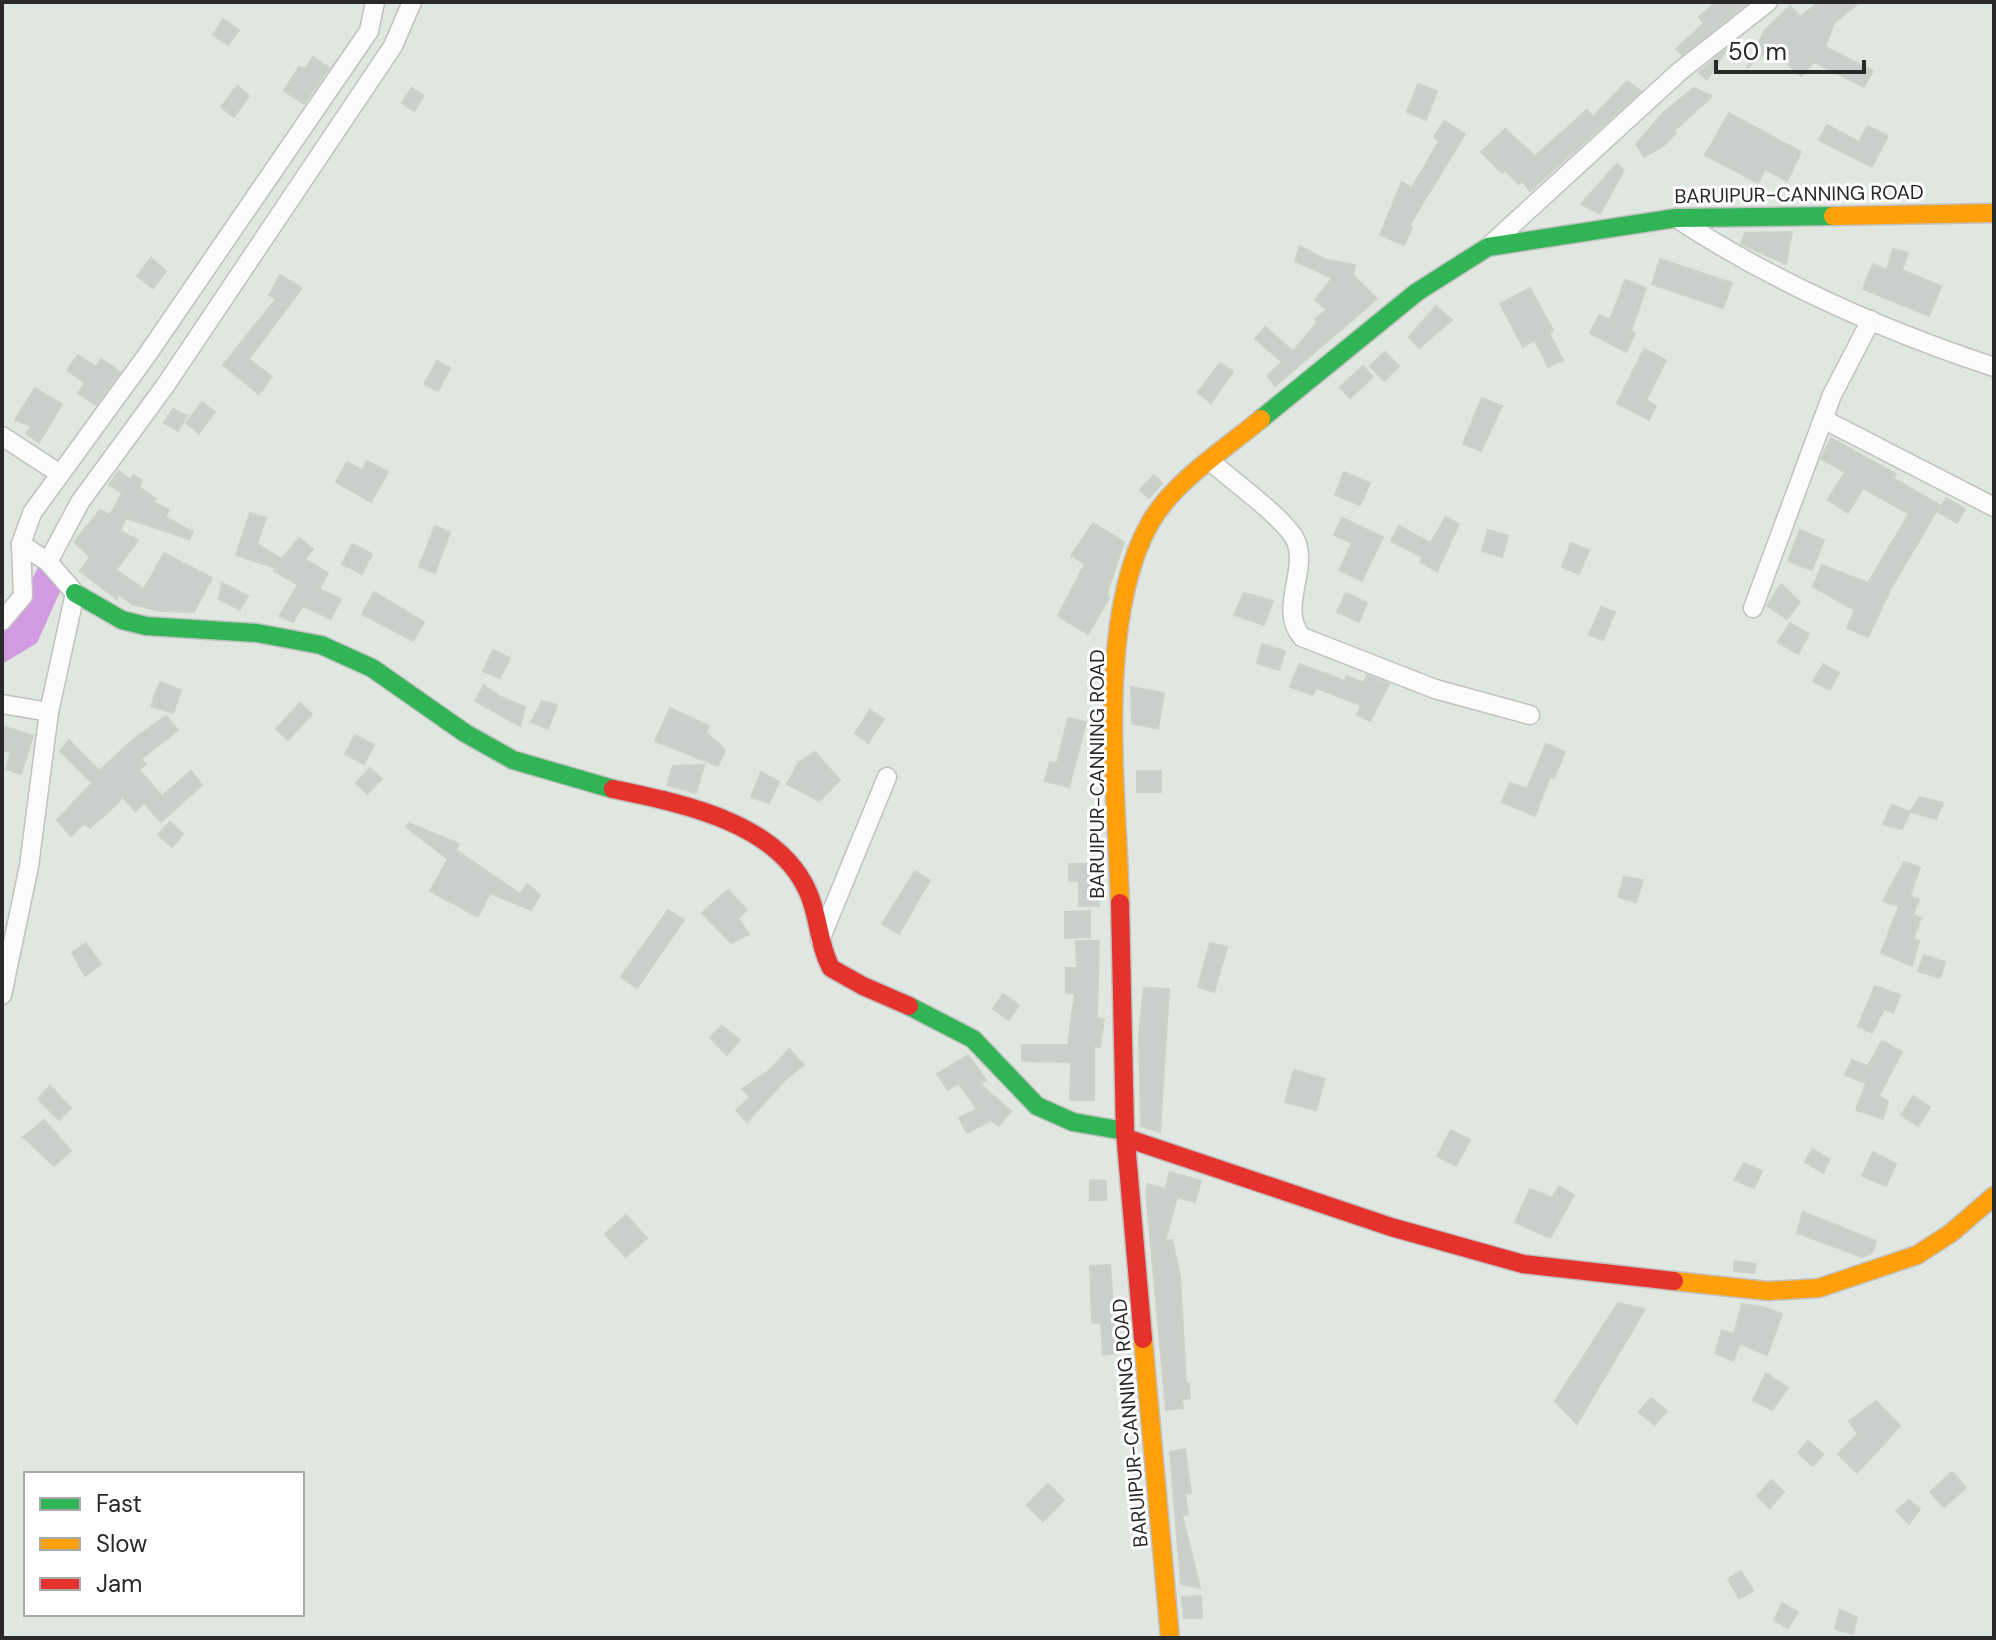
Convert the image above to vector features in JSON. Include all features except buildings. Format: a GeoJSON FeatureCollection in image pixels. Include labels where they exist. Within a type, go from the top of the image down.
{"type":"FeatureCollection","features":[{"type":"Feature","properties":{"kind":"street"},"geometry":{"type":"LineString","coordinates":[[2,621],[23,596],[21,544],[32,513],[147,355],[369,31],[375,2]]}},
{"type":"Feature","properties":{"kind":"street"},"geometry":{"type":"LineString","coordinates":[[48,562],[80,502],[165,386],[393,46],[412,2]]}},
{"type":"Feature","properties":{"kind":"street"},"geometry":{"type":"LineString","coordinates":[[1488,247],[1680,71],[1768,2]]}},
{"type":"Feature","properties":{"kind":"street","name":"BARUIPUR-CANNING ROAD"},"geometry":{"type":"LineString","coordinates":[[1170,1638],[1126,1134],[1115,690],[1118,631],[1136,554],[1151,522],[1172,495],[1210,461],[1417,292],[1488,247],[1676,218],[1994,213]]}},
{"type":"Feature","properties":{"kind":"street"},"geometry":{"type":"LineString","coordinates":[[1676,218],[1715,243],[1871,320],[1994,367]]}},
{"type":"Feature","properties":{"kind":"street"},"geometry":{"type":"LineString","coordinates":[[1753,608],[1843,370],[1871,320]]}},
{"type":"Feature","properties":{"kind":"street"},"geometry":{"type":"LineString","coordinates":[[1823,419],[1994,507]]}},
{"type":"Feature","properties":{"kind":"street"},"geometry":{"type":"LineString","coordinates":[[2,436],[60,474]]}},
{"type":"Feature","properties":{"kind":"street"},"geometry":{"type":"LineString","coordinates":[[1210,461],[1294,538],[1298,558],[1293,625],[1302,637],[1435,689],[1530,715]]}},
{"type":"Feature","properties":{"kind":"street"},"geometry":{"type":"LineString","coordinates":[[21,544],[48,562],[75,593],[122,620],[146,626],[293,639],[337,650],[510,758],[571,780],[681,806],[738,827],[793,868],[818,915],[819,943],[831,968],[842,976],[964,1032],[992,1057],[1028,1100],[1044,1111],[1126,1134],[1391,1227],[1523,1264],[1768,1291],[1819,1288],[1917,1255],[1951,1233],[1994,1196]]}},
{"type":"Feature","properties":{"kind":"street"},"geometry":{"type":"LineString","coordinates":[[2,995],[29,866],[49,712],[75,593]]}},
{"type":"Feature","properties":{"kind":"street"},"geometry":{"type":"LineString","coordinates":[[2,704],[49,712]]}},
{"type":"Feature","properties":{"kind":"street"},"geometry":{"type":"LineString","coordinates":[[819,943],[887,777]]}},
{"type":"Feature","properties":{"kind":"shaded area"},"geometry":{"type":"Polygon","coordinates":[[[44,556],[62,587],[37,643],[2,664],[2,622],[11,620],[44,556]]]}},
{"type":"Feature","properties":{"kind":"traffic: fast"},"geometry":{"type":"LineString","coordinates":[[1261,419],[1417,292],[1488,247],[1676,218],[1833,216]]}},
{"type":"Feature","properties":{"kind":"traffic: fast"},"geometry":{"type":"LineString","coordinates":[[75,593],[122,620],[146,626],[257,633],[321,645],[372,668],[465,733],[513,760],[613,789]]}},
{"type":"Feature","properties":{"kind":"traffic: fast"},"geometry":{"type":"LineString","coordinates":[[909,1006],[973,1039],[1037,1106],[1073,1122],[1125,1131]]}},
{"type":"Feature","properties":{"kind":"traffic: slow"},"geometry":{"type":"LineString","coordinates":[[1833,216],[1994,213]]}},
{"type":"Feature","properties":{"kind":"traffic: slow"},"geometry":{"type":"LineString","coordinates":[[1120,903],[1113,708],[1122,608],[1133,563],[1150,523],[1172,493],[1261,419]]}},
{"type":"Feature","properties":{"kind":"traffic: slow"},"geometry":{"type":"LineString","coordinates":[[1674,1281],[1768,1291],[1819,1288],[1917,1255],[1951,1233],[1994,1196]]}},
{"type":"Feature","properties":{"kind":"traffic: slow"},"geometry":{"type":"LineString","coordinates":[[1143,1339],[1170,1638]]}},
{"type":"Feature","properties":{"kind":"traffic: jam"},"geometry":{"type":"LineString","coordinates":[[613,789],[667,801],[724,819],[774,848],[793,868],[808,892],[831,968],[909,1006]]}},
{"type":"Feature","properties":{"kind":"traffic: jam"},"geometry":{"type":"LineString","coordinates":[[1120,903],[1125,1131],[1143,1339]]}},
{"type":"Feature","properties":{"kind":"traffic: jam"},"geometry":{"type":"LineString","coordinates":[[1126,1138],[1391,1227],[1523,1264],[1674,1281]]}}]}
